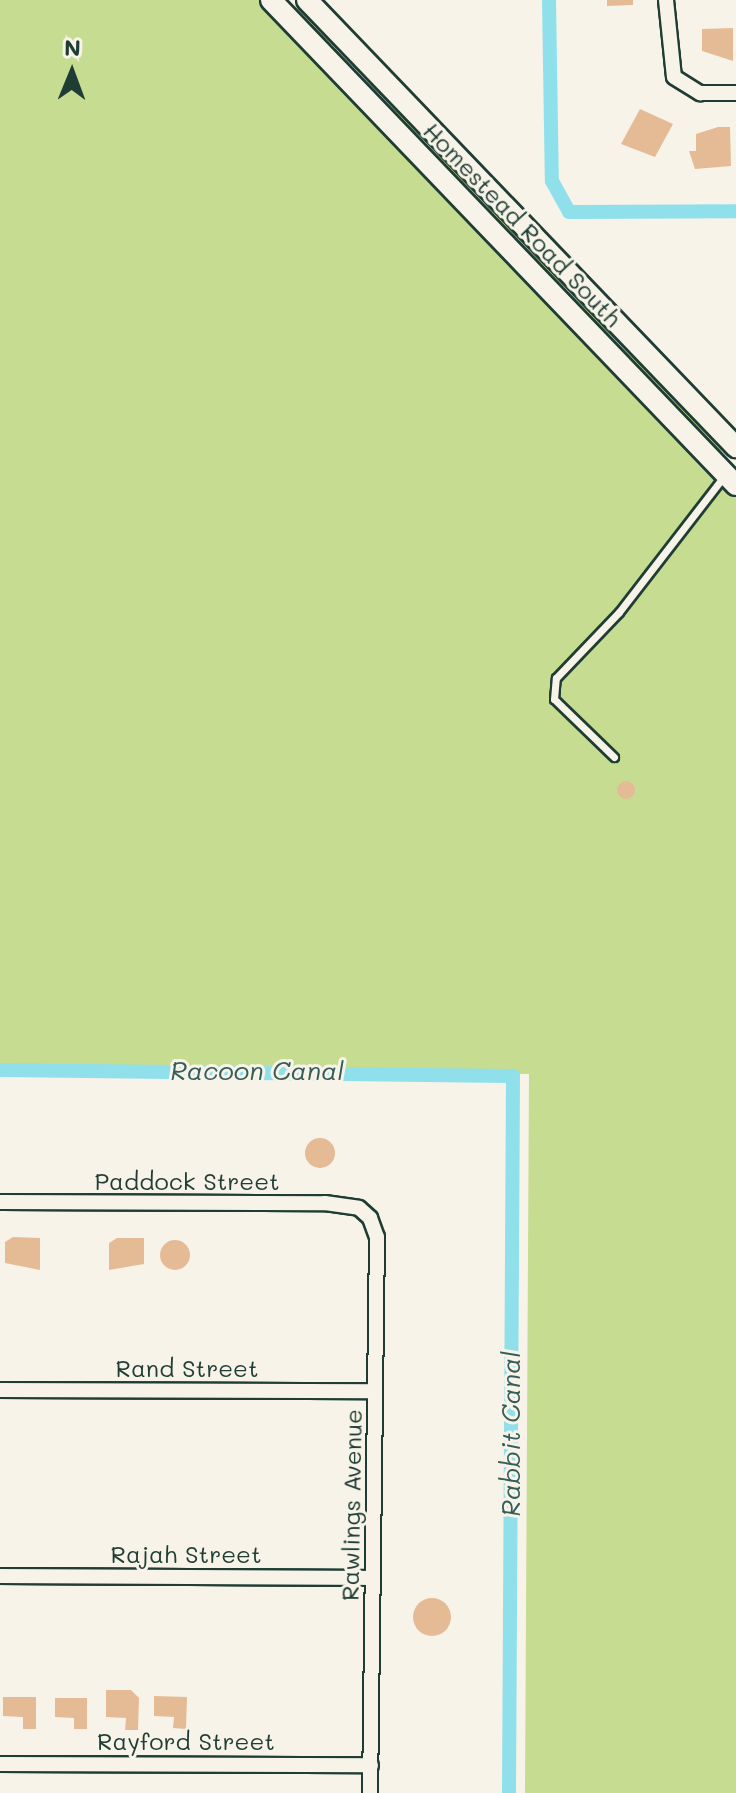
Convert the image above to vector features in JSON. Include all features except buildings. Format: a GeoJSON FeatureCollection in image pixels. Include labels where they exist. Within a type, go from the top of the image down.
{"type":"FeatureCollection","features":[{"type":"Feature","properties":{"kind":"main road","name":"Homestead Road South"},"geometry":{"type":"LineString","coordinates":[[271,0],[731,479]]}},
{"type":"Feature","properties":{"kind":"main road"},"geometry":{"type":"LineString","coordinates":[[287,0],[358,71],[376,71]]}},
{"type":"Feature","properties":{"kind":"main road","name":"Homestead Road South"},"geometry":{"type":"LineString","coordinates":[[307,0],[736,447]]}},
{"type":"Feature","properties":{"kind":"street"},"geometry":{"type":"LineString","coordinates":[[666,0],[674,77],[700,93],[736,93]]}},
{"type":"Feature","properties":{"kind":"street","name":"Paddock Street"},"geometry":{"type":"LineString","coordinates":[[0,1202],[325,1203],[359,1208],[370,1218]]}},
{"type":"Feature","properties":{"kind":"street","name":"Rawlings Avenue"},"geometry":{"type":"LineString","coordinates":[[370,1218],[377,1237],[370,1793]]}},
{"type":"Feature","properties":{"kind":"street","name":"Rand Street"},"geometry":{"type":"LineString","coordinates":[[0,1390],[374,1391]]}},
{"type":"Feature","properties":{"kind":"street","name":"Rajah Street"},"geometry":{"type":"LineString","coordinates":[[0,1576],[373,1578]]}},
{"type":"Feature","properties":{"kind":"street","name":"Rayford Street"},"geometry":{"type":"LineString","coordinates":[[0,1764],[371,1765]]}},
{"type":"Feature","properties":{"kind":"lane"},"geometry":{"type":"LineString","coordinates":[[614,757],[554,699],[556,678],[619,612],[731,479]]}},
{"type":"Feature","properties":{"kind":"green space"},"geometry":{"type":"Polygon","coordinates":[[[0,0],[260,0],[736,495],[736,1793],[525,1793],[529,1074],[0,1069],[0,0]]]}},
{"type":"Feature","properties":{"kind":"green space"},"geometry":{"type":"Polygon","coordinates":[[[363,82],[370,83],[726,447],[716,454],[363,82]]]}},
{"type":"Feature","properties":{"kind":"waterway"},"geometry":{"type":"LineString","coordinates":[[549,0],[552,181],[569,212],[736,211]]}},
{"type":"Feature","properties":{"kind":"waterway","name":"Rabbit Canal"},"geometry":{"type":"LineString","coordinates":[[0,1070],[513,1076],[509,1793]]}},
{"type":"Feature","properties":{"kind":"water label","name":"Racoon Canal"},"geometry":{"type":"Point","coordinates":[257,1071]}}]}
